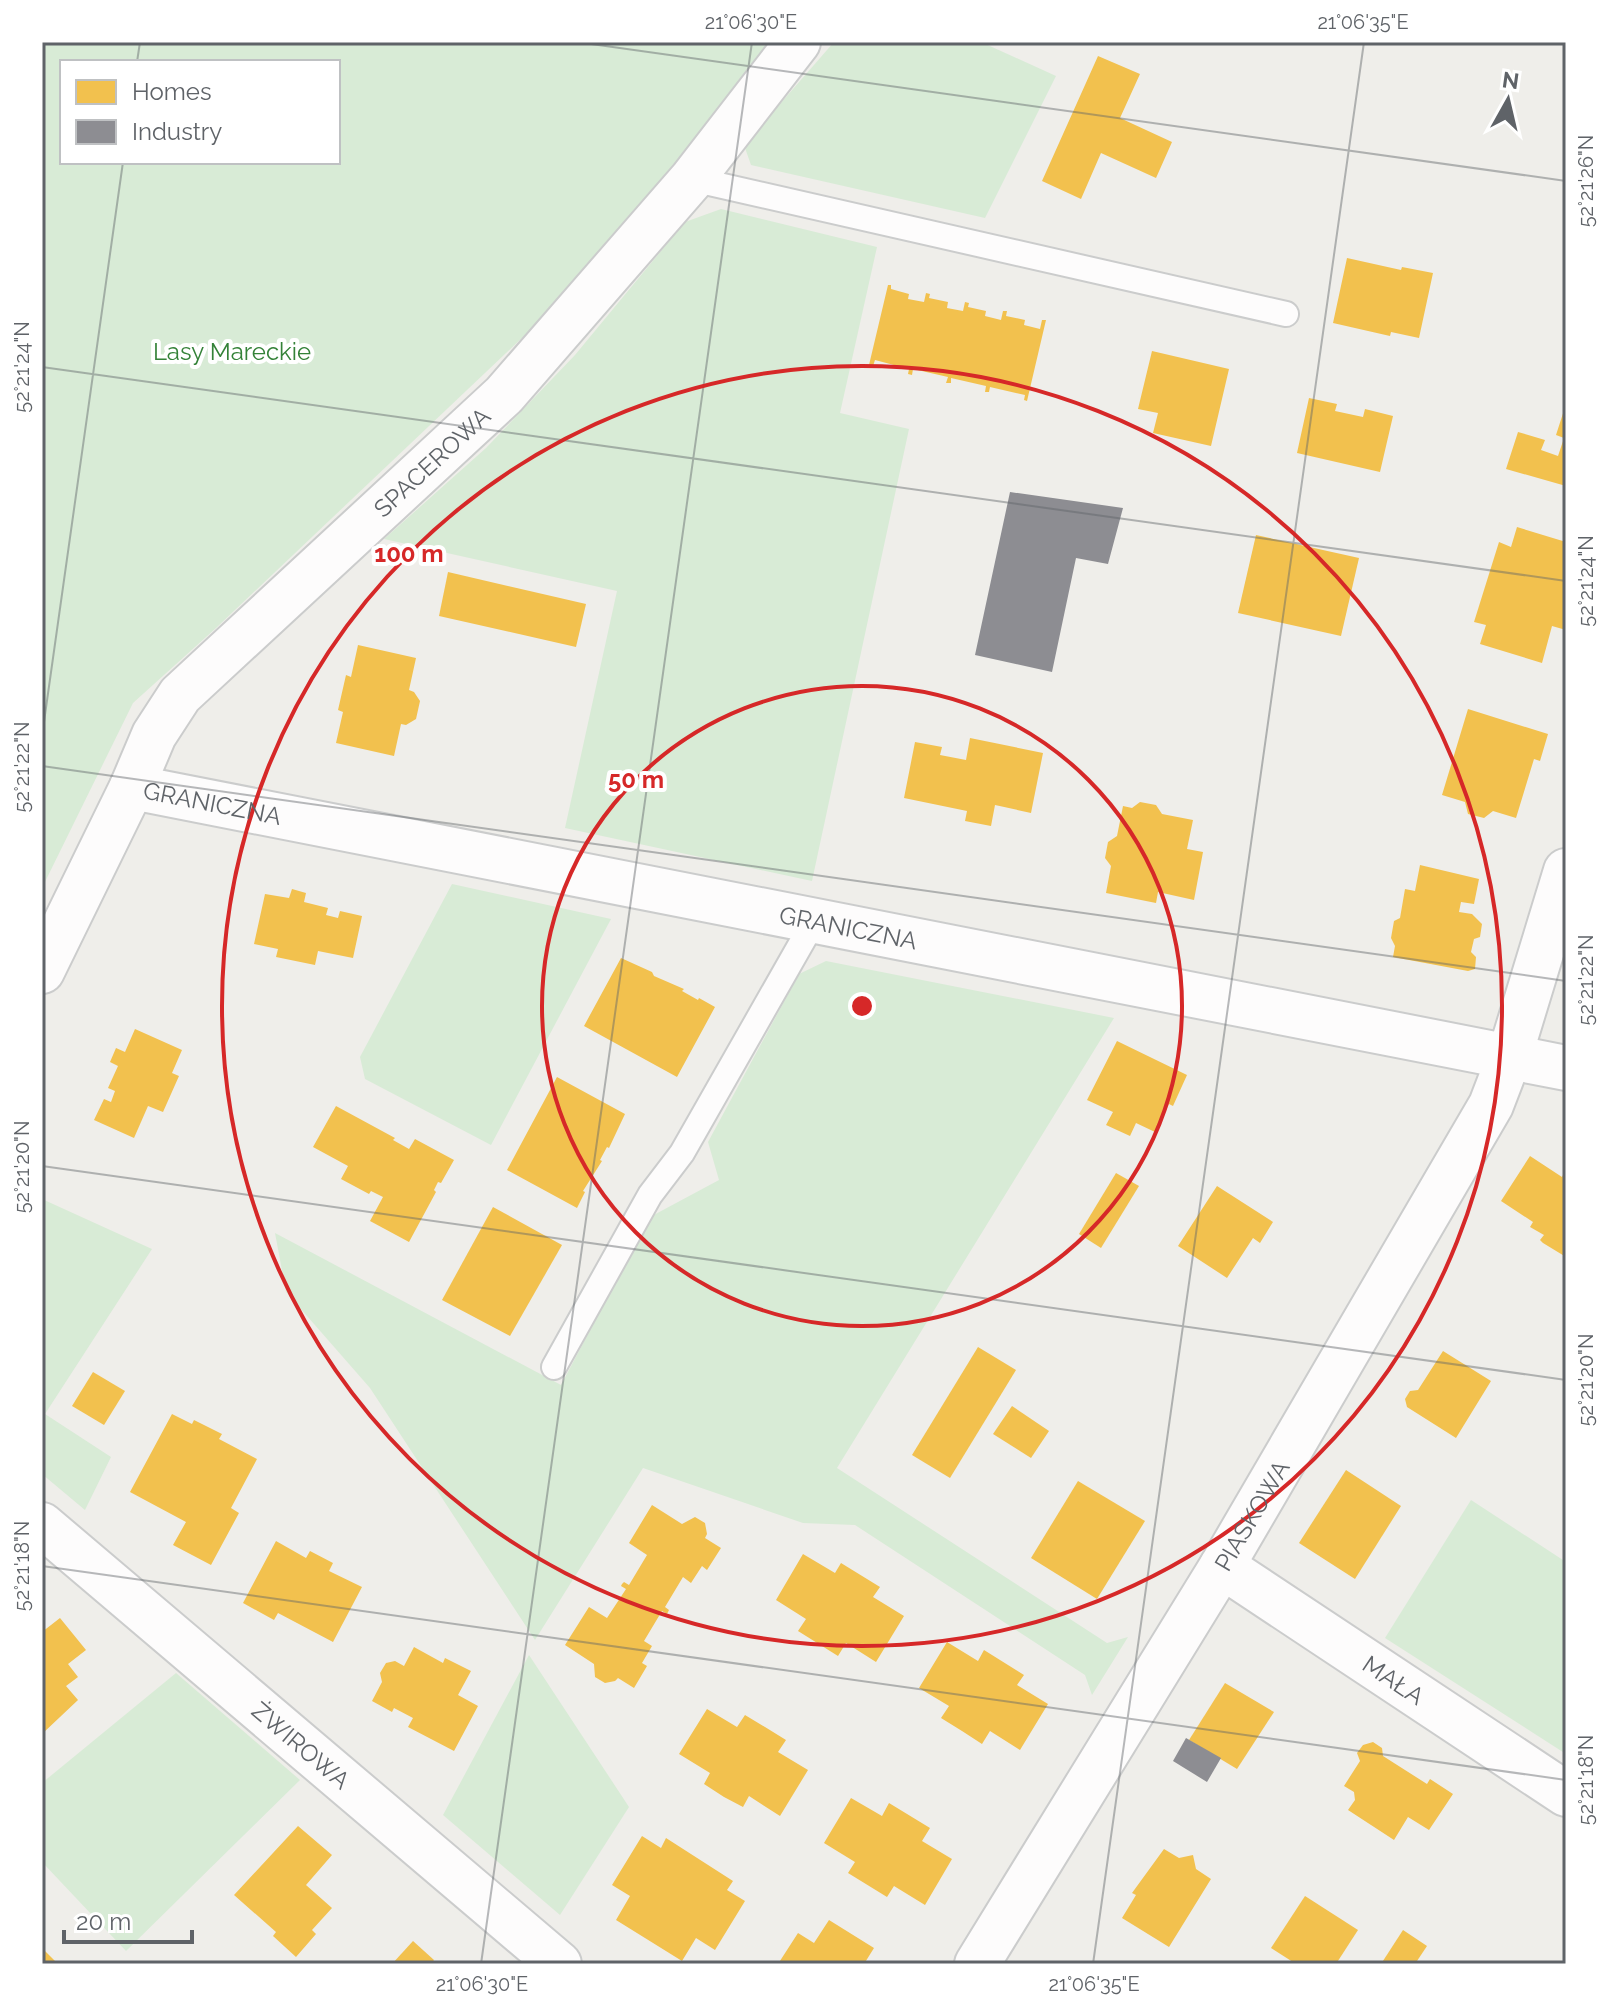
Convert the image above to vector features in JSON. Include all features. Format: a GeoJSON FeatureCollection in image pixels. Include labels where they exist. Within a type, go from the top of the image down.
{"type":"FeatureCollection","features":[{"type":"Feature","properties":{"kind":"street","name":"SPACEROWA"},"geometry":{"type":"LineString","coordinates":[[42,971],[132,787],[154,735],[180,695],[504,395],[692,179],[798,42]]}},
{"type":"Feature","properties":{"kind":"street","name":"GRANICZNA"},"geometry":{"type":"LineString","coordinates":[[132,787],[1566,1068]]}},
{"type":"Feature","properties":{"kind":"street","name":"PIASKOWA"},"geometry":{"type":"LineString","coordinates":[[977,1964],[1222,1566],[1491,1105],[1509,1058],[1566,871]]}},
{"type":"Feature","properties":{"kind":"street","name":"ŻWIROWA"},"geometry":{"type":"LineString","coordinates":[[42,1525],[559,1964]]}},
{"type":"Feature","properties":{"kind":"street","name":"MAŁA"},"geometry":{"type":"LineString","coordinates":[[1222,1566],[1566,1794]]}},
{"type":"Feature","properties":{"kind":"lane"},"geometry":{"type":"LineString","coordinates":[[692,179],[1286,314]]}},
{"type":"Feature","properties":{"kind":"lane"},"geometry":{"type":"LineString","coordinates":[[554,1367],[650,1195],[682,1153],[814,921]]}},
{"type":"Feature","properties":{"kind":"green space","name":"Lasy Mareckie"},"geometry":{"type":"Polygon","coordinates":[[[42,42],[782,42],[563,299],[133,703],[42,888],[42,42]]]}},
{"type":"Feature","properties":{"kind":"green space"},"geometry":{"type":"Polygon","coordinates":[[[834,42],[981,42],[1056,76],[985,218],[751,165],[744,145],[834,42]]]}},
{"type":"Feature","properties":{"kind":"green space"},"geometry":{"type":"Polygon","coordinates":[[[721,209],[877,247],[840,413],[909,429],[812,881],[565,828],[617,591],[384,539],[486,448],[575,355],[685,222],[721,209]]]}},
{"type":"Feature","properties":{"kind":"green space"},"geometry":{"type":"Polygon","coordinates":[[[452,884],[611,919],[491,1145],[365,1079],[360,1057],[452,884]]]}},
{"type":"Feature","properties":{"kind":"green space"},"geometry":{"type":"Polygon","coordinates":[[[826,961],[1114,1018],[837,1468],[1107,1643],[1128,1637],[1092,1695],[1085,1675],[855,1525],[803,1523],[643,1468],[535,1640],[370,1388],[286,1292],[275,1233],[561,1385],[650,1217],[719,1180],[708,1142],[799,974],[826,961]]]}},
{"type":"Feature","properties":{"kind":"green space"},"geometry":{"type":"Polygon","coordinates":[[[42,1199],[152,1249],[45,1414],[111,1457],[85,1510],[42,1474],[42,1199]]]}},
{"type":"Feature","properties":{"kind":"green space"},"geometry":{"type":"Polygon","coordinates":[[[1471,1500],[1566,1562],[1566,1754],[1385,1638],[1471,1500]]]}},
{"type":"Feature","properties":{"kind":"green space"},"geometry":{"type":"Polygon","coordinates":[[[529,1655],[629,1807],[560,1915],[443,1815],[529,1655]]]}},
{"type":"Feature","properties":{"kind":"green space"},"geometry":{"type":"Polygon","coordinates":[[[176,1673],[300,1780],[126,1951],[42,1862],[42,1783],[176,1673]]]}},
{"type":"Feature","properties":{"kind":"building: Homes"},"geometry":{"type":"Polygon","coordinates":[[[1098,56],[1140,74],[1120,118],[1172,142],[1156,178],[1101,153],[1081,199],[1042,181],[1098,56]]]}},
{"type":"Feature","properties":{"kind":"building: Homes"},"geometry":{"type":"Polygon","coordinates":[[[1347,258],[1401,270],[1402,267],[1433,273],[1419,338],[1391,332],[1390,336],[1333,323],[1347,258]]]}},
{"type":"Feature","properties":{"kind":"building: Homes"},"geometry":{"type":"Polygon","coordinates":[[[888,285],[891,289],[909,294],[908,299],[924,302],[926,293],[930,294],[929,298],[948,302],[947,308],[963,311],[965,302],[969,303],[968,307],[986,311],[985,316],[1001,320],[1003,311],[1007,311],[1006,316],[1025,320],[1024,325],[1040,329],[1042,320],[1046,320],[1027,401],[1024,400],[1025,395],[990,387],[989,392],[985,392],[986,386],[951,378],[951,383],[946,383],[948,377],[913,369],[912,375],[908,374],[909,369],[875,360],[873,366],[869,365],[888,285]]]}},
{"type":"Feature","properties":{"kind":"building: Homes"},"geometry":{"type":"Polygon","coordinates":[[[1152,351],[1229,369],[1211,446],[1153,433],[1158,413],[1138,409],[1152,351]]]}},
{"type":"Feature","properties":{"kind":"building: Homes"},"geometry":{"type":"Polygon","coordinates":[[[1309,398],[1337,404],[1335,411],[1363,417],[1365,409],[1393,416],[1380,472],[1297,453],[1309,398]]]}},
{"type":"Feature","properties":{"kind":"building: Homes"},"geometry":{"type":"Polygon","coordinates":[[[1566,404],[1566,486],[1506,469],[1518,432],[1545,440],[1541,450],[1558,456],[1564,438],[1556,435],[1566,404]]]}},
{"type":"Feature","properties":{"kind":"building: Homes"},"geometry":{"type":"Polygon","coordinates":[[[1517,527],[1566,542],[1566,630],[1552,626],[1542,663],[1480,644],[1486,625],[1474,622],[1499,542],[1511,547],[1517,527]]]}},
{"type":"Feature","properties":{"kind":"building: Homes"},"geometry":{"type":"Polygon","coordinates":[[[1256,535],[1359,558],[1341,636],[1238,613],[1256,535]]]}},
{"type":"Feature","properties":{"kind":"building: Homes"},"geometry":{"type":"Polygon","coordinates":[[[448,572],[586,604],[576,647],[439,616],[448,572]]]}},
{"type":"Feature","properties":{"kind":"building: Homes"},"geometry":{"type":"Polygon","coordinates":[[[358,645],[416,658],[409,690],[420,701],[416,719],[406,725],[401,724],[394,756],[336,743],[343,712],[338,710],[346,675],[351,677],[358,645]]]}},
{"type":"Feature","properties":{"kind":"building: Homes"},"geometry":{"type":"Polygon","coordinates":[[[1468,709],[1548,734],[1540,761],[1534,759],[1516,818],[1493,811],[1484,818],[1468,814],[1465,802],[1442,795],[1468,709]]]}},
{"type":"Feature","properties":{"kind":"building: Homes"},"geometry":{"type":"Polygon","coordinates":[[[970,738],[1043,753],[1031,813],[995,805],[991,826],[965,821],[967,811],[904,798],[915,742],[942,747],[940,755],[966,760],[970,738]]]}},
{"type":"Feature","properties":{"kind":"building: Homes"},"geometry":{"type":"Polygon","coordinates":[[[1140,802],[1156,805],[1162,814],[1193,820],[1187,849],[1203,852],[1194,900],[1158,892],[1156,903],[1106,893],[1111,866],[1105,858],[1108,842],[1117,836],[1123,806],[1132,808],[1140,802]]]}},
{"type":"Feature","properties":{"kind":"building: Homes"},"geometry":{"type":"Polygon","coordinates":[[[1420,865],[1479,879],[1474,904],[1461,902],[1459,912],[1472,914],[1482,924],[1480,937],[1474,939],[1471,952],[1476,957],[1475,969],[1468,971],[1393,957],[1395,946],[1391,938],[1394,921],[1400,918],[1405,889],[1415,891],[1420,865]]]}},
{"type":"Feature","properties":{"kind":"building: Homes"},"geometry":{"type":"Polygon","coordinates":[[[292,889],[306,893],[304,902],[328,908],[326,915],[338,918],[340,911],[362,916],[353,958],[318,951],[315,965],[276,957],[278,949],[254,944],[265,894],[289,898],[292,889]]]}},
{"type":"Feature","properties":{"kind":"building: Homes"},"geometry":{"type":"Polygon","coordinates":[[[621,958],[715,1007],[677,1077],[584,1026],[621,958]]]}},
{"type":"Feature","properties":{"kind":"building: Homes"},"geometry":{"type":"Polygon","coordinates":[[[135,1029],[182,1050],[172,1073],[179,1076],[163,1112],[148,1106],[134,1138],[94,1120],[104,1099],[111,1102],[115,1091],[108,1088],[118,1066],[110,1062],[116,1048],[125,1052],[135,1029]]]}},
{"type":"Feature","properties":{"kind":"building: Homes"},"geometry":{"type":"Polygon","coordinates":[[[1117,1041],[1187,1075],[1173,1106],[1169,1104],[1155,1132],[1136,1123],[1130,1136],[1106,1125],[1113,1112],[1087,1100],[1117,1041]]]}},
{"type":"Feature","properties":{"kind":"building: Homes"},"geometry":{"type":"Polygon","coordinates":[[[557,1077],[625,1114],[577,1208],[507,1170],[557,1077]]]}},
{"type":"Feature","properties":{"kind":"building: Homes"},"geometry":{"type":"Polygon","coordinates":[[[336,1106],[409,1149],[415,1139],[454,1160],[441,1183],[438,1182],[436,1192],[409,1242],[370,1221],[383,1197],[371,1191],[369,1194],[341,1179],[348,1166],[313,1147],[336,1106]]]}},
{"type":"Feature","properties":{"kind":"building: Homes"},"geometry":{"type":"Polygon","coordinates":[[[1530,1156],[1562,1177],[1566,1169],[1566,1257],[1540,1240],[1544,1235],[1530,1227],[1533,1222],[1501,1201],[1530,1156]]]}},
{"type":"Feature","properties":{"kind":"building: Homes"},"geometry":{"type":"Polygon","coordinates":[[[1116,1173],[1139,1186],[1101,1248],[1079,1234],[1116,1173]]]}},
{"type":"Feature","properties":{"kind":"building: Homes"},"geometry":{"type":"Polygon","coordinates":[[[1217,1186],[1273,1222],[1260,1243],[1253,1238],[1227,1278],[1178,1246],[1217,1186]]]}},
{"type":"Feature","properties":{"kind":"building: Homes"},"geometry":{"type":"Polygon","coordinates":[[[493,1207],[562,1245],[510,1336],[442,1300],[493,1207]]]}},
{"type":"Feature","properties":{"kind":"building: Homes"},"geometry":{"type":"Polygon","coordinates":[[[978,1347],[1016,1370],[950,1478],[912,1455],[978,1347]]]}},
{"type":"Feature","properties":{"kind":"building: Homes"},"geometry":{"type":"Polygon","coordinates":[[[1443,1351],[1491,1381],[1456,1438],[1407,1407],[1405,1399],[1410,1391],[1418,1390],[1443,1351]]]}},
{"type":"Feature","properties":{"kind":"building: Homes"},"geometry":{"type":"Polygon","coordinates":[[[93,1372],[125,1391],[104,1425],[72,1406],[93,1372]]]}},
{"type":"Feature","properties":{"kind":"building: Homes"},"geometry":{"type":"Polygon","coordinates":[[[1012,1406],[1049,1431],[1031,1458],[993,1434],[1012,1406]]]}},
{"type":"Feature","properties":{"kind":"building: Homes"},"geometry":{"type":"Polygon","coordinates":[[[172,1414],[192,1424],[194,1420],[222,1434],[219,1439],[257,1459],[231,1508],[239,1513],[211,1565],[173,1545],[186,1522],[130,1492],[172,1414]]]}},
{"type":"Feature","properties":{"kind":"building: Homes"},"geometry":{"type":"Polygon","coordinates":[[[1346,1470],[1401,1506],[1355,1579],[1299,1543],[1346,1470]]]}},
{"type":"Feature","properties":{"kind":"building: Homes"},"geometry":{"type":"Polygon","coordinates":[[[1078,1481],[1145,1521],[1097,1599],[1031,1558],[1078,1481]]]}},
{"type":"Feature","properties":{"kind":"building: Homes"},"geometry":{"type":"Polygon","coordinates":[[[652,1505],[682,1524],[695,1517],[705,1523],[705,1538],[721,1548],[707,1570],[702,1566],[691,1583],[683,1577],[665,1607],[669,1610],[667,1614],[662,1611],[644,1641],[652,1646],[642,1663],[647,1666],[634,1688],[618,1678],[605,1683],[595,1677],[594,1664],[565,1645],[589,1607],[607,1618],[626,1589],[622,1584],[629,1585],[647,1555],[629,1543],[652,1505]]]}},
{"type":"Feature","properties":{"kind":"building: Homes"},"geometry":{"type":"Polygon","coordinates":[[[276,1541],[306,1558],[310,1551],[333,1563],[329,1571],[362,1587],[333,1642],[278,1613],[274,1620],[243,1603],[276,1541]]]}},
{"type":"Feature","properties":{"kind":"building: Homes"},"geometry":{"type":"Polygon","coordinates":[[[803,1554],[835,1573],[841,1563],[880,1587],[873,1597],[904,1616],[876,1662],[846,1643],[838,1656],[798,1631],[806,1619],[776,1600],[803,1554]]]}},
{"type":"Feature","properties":{"kind":"building: Homes"},"geometry":{"type":"Polygon","coordinates":[[[60,1618],[86,1650],[68,1664],[78,1677],[66,1686],[78,1700],[42,1734],[42,1632],[60,1618]]]}},
{"type":"Feature","properties":{"kind":"building: Homes"},"geometry":{"type":"Polygon","coordinates":[[[947,1642],[978,1661],[984,1650],[1024,1675],[1017,1685],[1048,1704],[1020,1750],[990,1731],[982,1744],[941,1718],[949,1706],[919,1688],[947,1642]]]}},
{"type":"Feature","properties":{"kind":"building: Homes"},"geometry":{"type":"Polygon","coordinates":[[[414,1647],[443,1663],[445,1658],[471,1671],[458,1695],[478,1706],[454,1751],[408,1727],[413,1718],[394,1708],[392,1712],[372,1701],[382,1682],[380,1673],[386,1663],[395,1661],[404,1666],[414,1647]]]}},
{"type":"Feature","properties":{"kind":"building: Homes"},"geometry":{"type":"Polygon","coordinates":[[[1225,1683],[1274,1712],[1237,1769],[1189,1740],[1225,1683]]]}},
{"type":"Feature","properties":{"kind":"building: Homes"},"geometry":{"type":"Polygon","coordinates":[[[707,1709],[737,1727],[745,1715],[765,1727],[786,1740],[778,1752],[808,1770],[780,1816],[749,1796],[743,1807],[724,1797],[704,1784],[710,1773],[679,1754],[707,1709]]]}},
{"type":"Feature","properties":{"kind":"building: Homes"},"geometry":{"type":"Polygon","coordinates":[[[1373,1742],[1382,1748],[1383,1756],[1427,1784],[1430,1779],[1453,1794],[1429,1830],[1408,1817],[1394,1840],[1348,1810],[1355,1800],[1354,1792],[1344,1786],[1360,1761],[1357,1753],[1363,1745],[1373,1742]]]}},
{"type":"Feature","properties":{"kind":"building: Homes"},"geometry":{"type":"Polygon","coordinates":[[[851,1798],[882,1816],[889,1803],[930,1828],[922,1841],[952,1859],[925,1905],[894,1886],[887,1897],[848,1873],[855,1862],[824,1843],[851,1798]]]}},
{"type":"Feature","properties":{"kind":"building: Homes"},"geometry":{"type":"Polygon","coordinates":[[[298,1826],[332,1855],[306,1885],[332,1908],[312,1930],[316,1934],[296,1957],[273,1936],[276,1932],[234,1895],[298,1826]]]}},
{"type":"Feature","properties":{"kind":"building: Homes"},"geometry":{"type":"Polygon","coordinates":[[[642,1836],[661,1848],[666,1838],[733,1881],[727,1890],[745,1901],[715,1950],[696,1938],[682,1961],[616,1920],[630,1896],[612,1885],[642,1836]]]}},
{"type":"Feature","properties":{"kind":"building: Homes"},"geometry":{"type":"Polygon","coordinates":[[[1164,1849],[1179,1858],[1193,1855],[1196,1869],[1211,1879],[1169,1947],[1122,1918],[1136,1895],[1132,1893],[1164,1849]]]}},
{"type":"Feature","properties":{"kind":"building: Homes"},"geometry":{"type":"Polygon","coordinates":[[[1305,1896],[1358,1930],[1336,1964],[1296,1964],[1271,1948],[1305,1896]]]}},
{"type":"Feature","properties":{"kind":"building: Homes"},"geometry":{"type":"Polygon","coordinates":[[[829,1920],[874,1948],[864,1964],[778,1964],[798,1933],[814,1943],[829,1920]]]}},
{"type":"Feature","properties":{"kind":"building: Homes"},"geometry":{"type":"Polygon","coordinates":[[[1403,1930],[1427,1946],[1415,1964],[1381,1964],[1403,1930]]]}},
{"type":"Feature","properties":{"kind":"building: Homes"},"geometry":{"type":"Polygon","coordinates":[[[413,1941],[434,1960],[431,1964],[392,1964],[413,1941]]]}},
{"type":"Feature","properties":{"kind":"building: Homes"},"geometry":{"type":"Polygon","coordinates":[[[42,1948],[58,1964],[42,1964],[42,1948]]]}},
{"type":"Feature","properties":{"kind":"building: Industry"},"geometry":{"type":"Polygon","coordinates":[[[1010,492],[1123,508],[1108,564],[1076,558],[1052,672],[975,655],[1010,492]]]}},
{"type":"Feature","properties":{"kind":"building: Industry"},"geometry":{"type":"Polygon","coordinates":[[[1186,1738],[1221,1758],[1207,1782],[1173,1761],[1186,1738]]]}}]}
